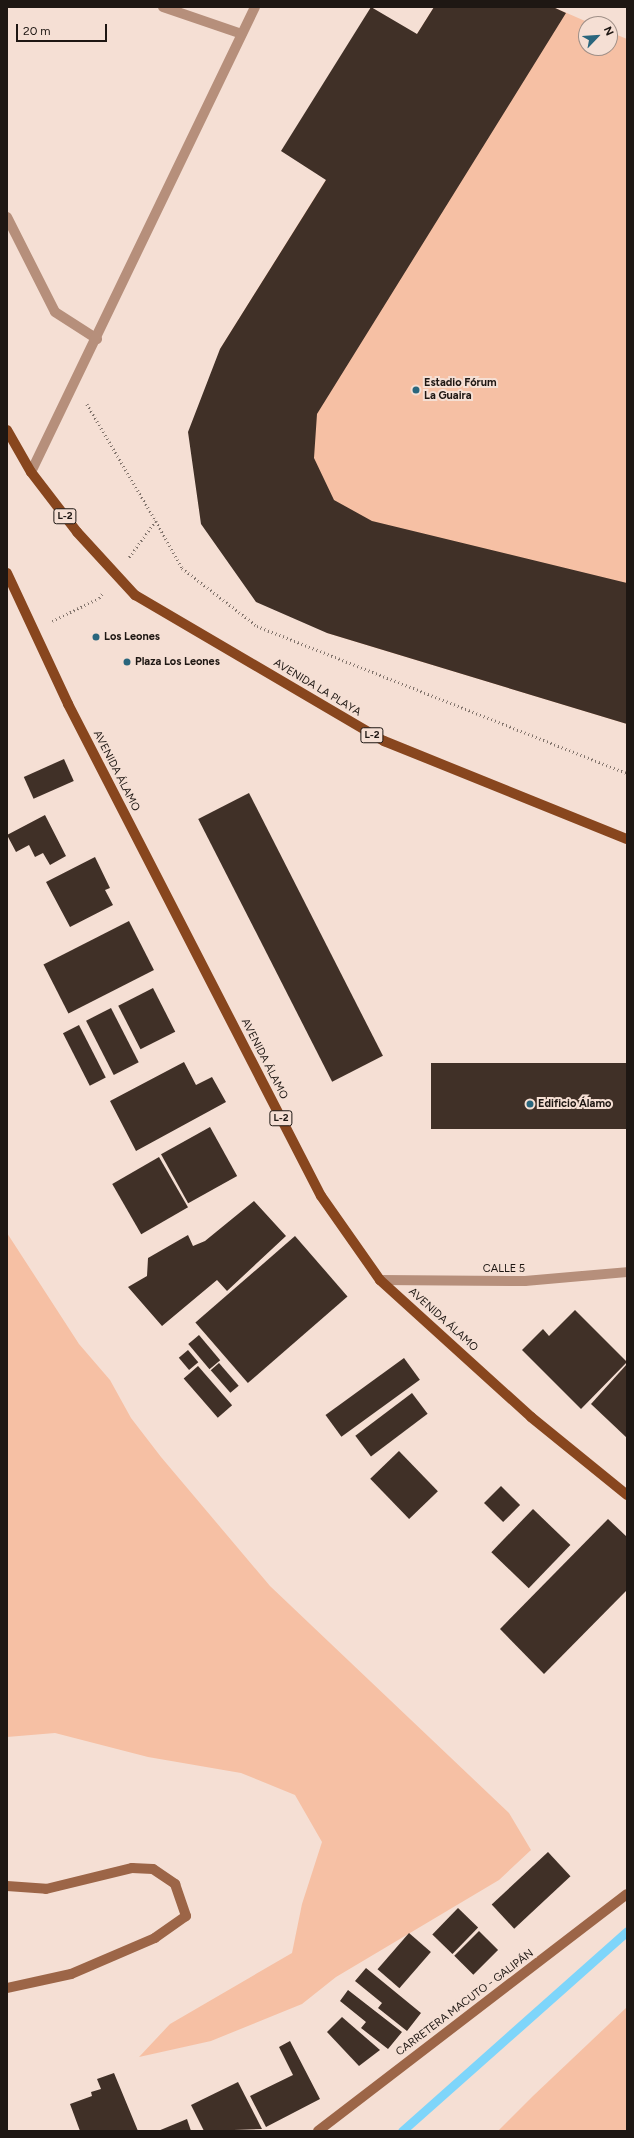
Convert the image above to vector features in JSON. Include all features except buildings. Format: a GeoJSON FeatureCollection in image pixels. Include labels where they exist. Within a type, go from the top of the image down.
{"type":"FeatureCollection","features":[{"type":"Feature","properties":{"kind":"main road","name":"L-2"},"geometry":{"type":"LineString","coordinates":[[7,430],[31,472]]}},
{"type":"Feature","properties":{"kind":"main road","name":"AVENIDA LA PLAYA"},"geometry":{"type":"LineString","coordinates":[[31,472],[77,532],[135,594],[384,741],[627,839]]}},
{"type":"Feature","properties":{"kind":"main road","name":"AVENIDA ÁLAMO"},"geometry":{"type":"LineString","coordinates":[[7,573],[46,656],[321,1196],[380,1280],[531,1417],[627,1495]]}},
{"type":"Feature","properties":{"kind":"main road"},"geometry":{"type":"LineString","coordinates":[[7,1886],[46,1889],[132,1868],[153,1869],[175,1884],[186,1916],[155,1938],[71,1974],[7,1988]]}},
{"type":"Feature","properties":{"kind":"main road","name":"CARRETERA MACUTO - GALIPÁN"},"geometry":{"type":"LineString","coordinates":[[318,2131],[627,1894]]}},
{"type":"Feature","properties":{"kind":"street"},"geometry":{"type":"LineString","coordinates":[[163,7],[242,34]]}},
{"type":"Feature","properties":{"kind":"street"},"geometry":{"type":"LineString","coordinates":[[31,472],[97,339],[255,7]]}},
{"type":"Feature","properties":{"kind":"street"},"geometry":{"type":"LineString","coordinates":[[7,217],[55,312],[97,339]]}},
{"type":"Feature","properties":{"kind":"street","name":"CALLE 5"},"geometry":{"type":"LineString","coordinates":[[380,1280],[524,1281],[627,1272]]}},
{"type":"Feature","properties":{"kind":"path"},"geometry":{"type":"LineString","coordinates":[[156,521],[182,568],[257,626],[627,773]]}},
{"type":"Feature","properties":{"kind":"shaded area","name":"Estadio Fórum La Guaira"},"geometry":{"type":"Polygon","coordinates":[[[434,7],[553,7],[578,18],[578,56],[618,56],[618,35],[627,39],[627,724],[327,633],[220,349],[434,7]]]}},
{"type":"Feature","properties":{"kind":"shaded area"},"geometry":{"type":"Polygon","coordinates":[[[7,1233],[79,1344],[110,1380],[131,1418],[161,1457],[270,1586],[509,1813],[531,1850],[499,1880],[336,1977],[302,2004],[211,2041],[139,2057],[170,2024],[292,1953],[302,1904],[322,1842],[295,1795],[241,1773],[148,1757],[55,1733],[7,1737],[7,1233]]]}},
{"type":"Feature","properties":{"kind":"shaded area"},"geometry":{"type":"Polygon","coordinates":[[[627,2007],[627,2131],[498,2131],[533,2096],[627,2007]]]}},
{"type":"Feature","properties":{"kind":"waterway"},"geometry":{"type":"LineString","coordinates":[[402,2131],[627,1931]]}},
{"type":"Feature","properties":{"kind":"place","name":"Estadio Fórum La Guaira"},"geometry":{"type":"Point","coordinates":[416,390]}},
{"type":"Feature","properties":{"kind":"place","name":"Los Leones"},"geometry":{"type":"Point","coordinates":[96,637]}},
{"type":"Feature","properties":{"kind":"place","name":"Plaza Los Leones"},"geometry":{"type":"Point","coordinates":[127,662]}},
{"type":"Feature","properties":{"kind":"place","name":"Edificio Álamo"},"geometry":{"type":"Point","coordinates":[530,1104]}}]}
